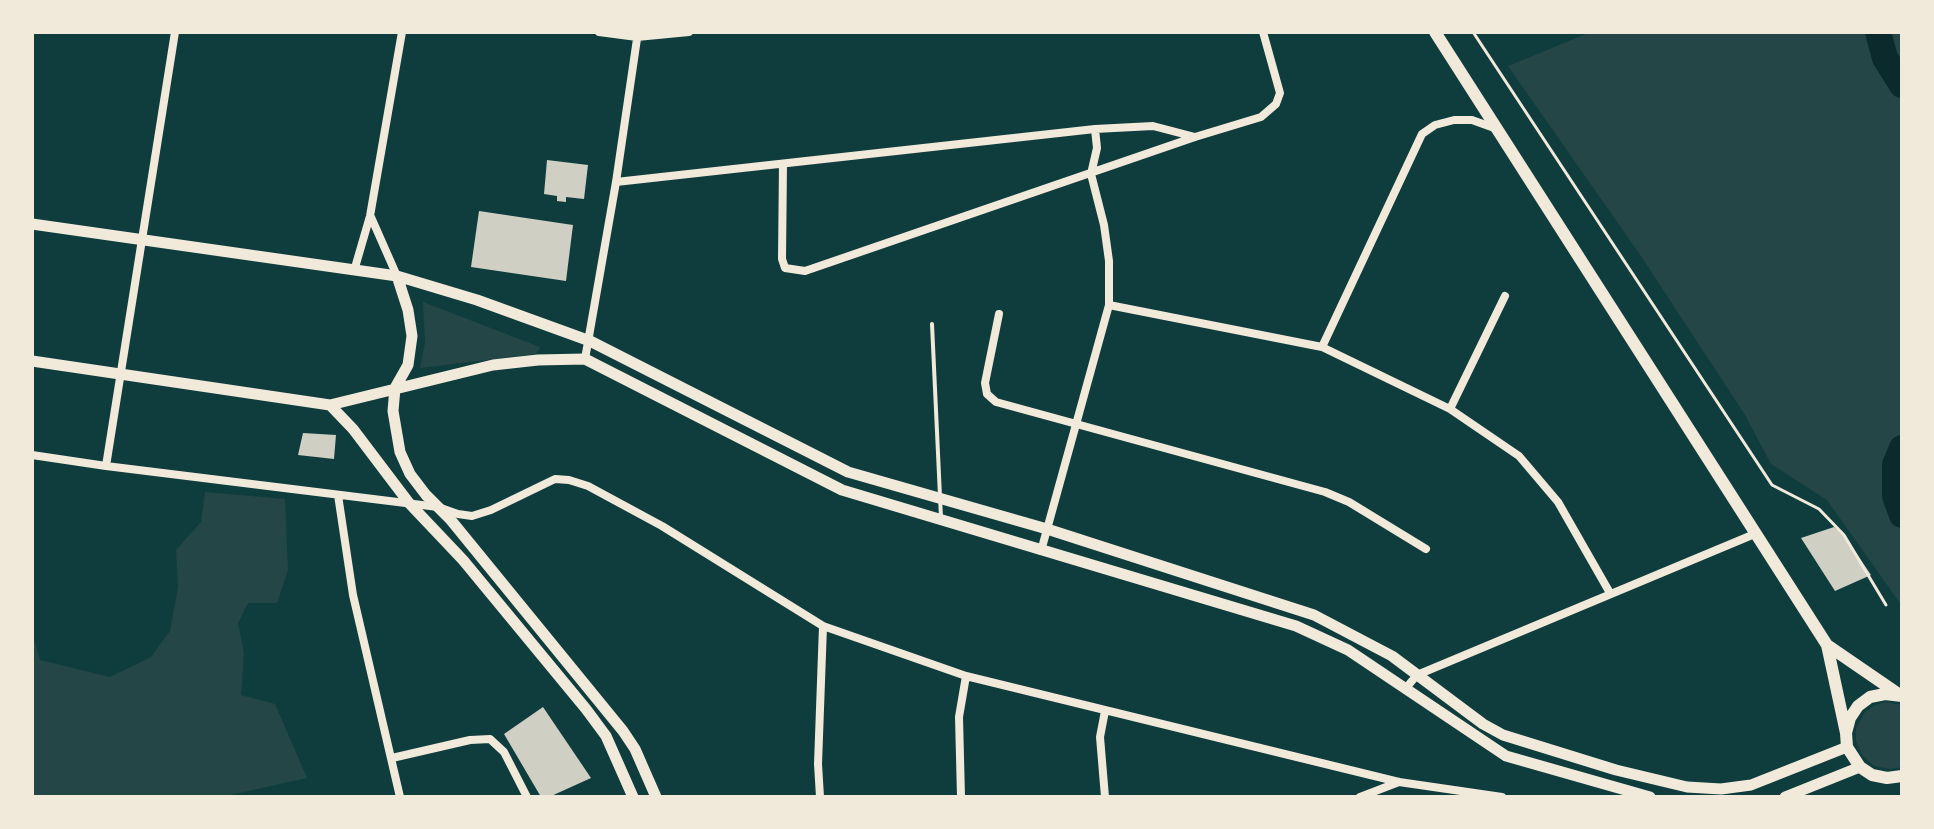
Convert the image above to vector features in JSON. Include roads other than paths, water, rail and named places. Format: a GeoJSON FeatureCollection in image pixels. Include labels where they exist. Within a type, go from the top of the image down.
{"type":"FeatureCollection","features":[{"type":"Feature","properties":{"kind":"main road"},"geometry":{"type":"LineString","coordinates":[[1435,32],[1827,645],[1847,747],[1860,767],[1872,775],[1887,778],[1902,776]]}},
{"type":"Feature","properties":{"kind":"main road"},"geometry":{"type":"LineString","coordinates":[[32,224],[397,276],[477,300],[590,341],[848,472],[1047,529],[1314,615],[1368,642],[1503,735],[1616,770],[1719,793],[1751,785],[1847,747]]}},
{"type":"Feature","properties":{"kind":"main road"},"geometry":{"type":"LineString","coordinates":[[397,276],[408,310],[412,336],[408,365],[395,388],[393,411],[400,452],[410,474],[580,675],[635,749],[656,797]]}},
{"type":"Feature","properties":{"kind":"main road"},"geometry":{"type":"LineString","coordinates":[[32,361],[330,405],[493,365],[585,359],[842,490],[1296,626],[1348,650],[1506,756],[1650,797]]}},
{"type":"Feature","properties":{"kind":"main road"},"geometry":{"type":"LineString","coordinates":[[330,405],[353,429],[409,503],[463,560],[546,658],[599,727],[617,758],[633,797]]}},
{"type":"Feature","properties":{"kind":"main road"},"geometry":{"type":"LineString","coordinates":[[842,490],[848,472]]}},
{"type":"Feature","properties":{"kind":"main road"},"geometry":{"type":"LineString","coordinates":[[1827,645],[1901,696]]}},
{"type":"Feature","properties":{"kind":"main road"},"geometry":{"type":"LineString","coordinates":[[1846,733],[1850,718],[1858,706],[1870,697],[1885,694],[1901,696]]}},
{"type":"Feature","properties":{"kind":"main road"},"geometry":{"type":"LineString","coordinates":[[617,758],[635,749]]}},
{"type":"Feature","properties":{"kind":"main road"},"geometry":{"type":"LineString","coordinates":[[1785,797],[1860,767]]}},
{"type":"Feature","properties":{"kind":"street"},"geometry":{"type":"LineString","coordinates":[[106,466],[175,32]]}},
{"type":"Feature","properties":{"kind":"street"},"geometry":{"type":"LineString","coordinates":[[354,271],[370,216],[402,32]]}},
{"type":"Feature","properties":{"kind":"street"},"geometry":{"type":"LineString","coordinates":[[599,32],[638,35],[689,32]]}},
{"type":"Feature","properties":{"kind":"street"},"geometry":{"type":"LineString","coordinates":[[783,164],[782,259],[785,268],[805,271],[1261,117],[1276,104],[1280,93],[1263,32]]}},
{"type":"Feature","properties":{"kind":"street"},"geometry":{"type":"LineString","coordinates":[[585,359],[638,35]]}},
{"type":"Feature","properties":{"kind":"street"},"geometry":{"type":"LineString","coordinates":[[1322,347],[1422,134],[1435,125],[1454,120],[1472,120],[1497,129]]}},
{"type":"Feature","properties":{"kind":"street"},"geometry":{"type":"LineString","coordinates":[[616,182],[1095,129],[1153,126],[1195,137]]}},
{"type":"Feature","properties":{"kind":"street"},"geometry":{"type":"LineString","coordinates":[[1041,551],[1109,305],[1109,261],[1091,174],[1097,148],[1095,129]]}},
{"type":"Feature","properties":{"kind":"street"},"geometry":{"type":"LineString","coordinates":[[370,216],[397,276]]}},
{"type":"Feature","properties":{"kind":"street"},"geometry":{"type":"LineString","coordinates":[[1450,409],[1505,296]]}},
{"type":"Feature","properties":{"kind":"street"},"geometry":{"type":"LineString","coordinates":[[1109,305],[1322,347],[1450,409],[1519,456],[1558,502],[1610,593]]}},
{"type":"Feature","properties":{"kind":"street"},"geometry":{"type":"LineString","coordinates":[[999,314],[985,383],[987,394],[996,402],[1325,492],[1349,502],[1426,549]]}},
{"type":"Feature","properties":{"kind":"street"},"geometry":{"type":"LineString","coordinates":[[32,455],[438,507],[472,516],[555,479],[588,486],[662,526],[823,626],[966,676],[1399,782],[1502,797]]}},
{"type":"Feature","properties":{"kind":"street"},"geometry":{"type":"LineString","coordinates":[[338,495],[356,609],[400,797]]}},
{"type":"Feature","properties":{"kind":"street"},"geometry":{"type":"LineString","coordinates":[[1406,688],[1417,675],[1757,533]]}},
{"type":"Feature","properties":{"kind":"street"},"geometry":{"type":"LineString","coordinates":[[820,797],[818,764],[823,626]]}},
{"type":"Feature","properties":{"kind":"street"},"geometry":{"type":"LineString","coordinates":[[961,797],[959,717],[966,676]]}},
{"type":"Feature","properties":{"kind":"street"},"geometry":{"type":"LineString","coordinates":[[1105,711],[1100,737],[1105,797]]}},
{"type":"Feature","properties":{"kind":"street"},"geometry":{"type":"LineString","coordinates":[[392,758],[470,740],[490,739],[504,752],[527,797]]}},
{"type":"Feature","properties":{"kind":"street"},"geometry":{"type":"LineString","coordinates":[[1360,797],[1399,782]]}},
{"type":"Feature","properties":{"kind":"street"},"geometry":{"type":"LineString","coordinates":[[1430,786],[1435,797]]}},
{"type":"Feature","properties":{"kind":"lane"},"geometry":{"type":"LineString","coordinates":[[932,324],[941,521]]}},
{"type":"Feature","properties":{"kind":"waterway"},"geometry":{"type":"LineString","coordinates":[[1878,32],[1885,58],[1902,85]]}},
{"type":"Feature","properties":{"kind":"waterway"},"geometry":{"type":"LineString","coordinates":[[1902,448],[1895,465],[1895,496],[1902,515]]}}]}
